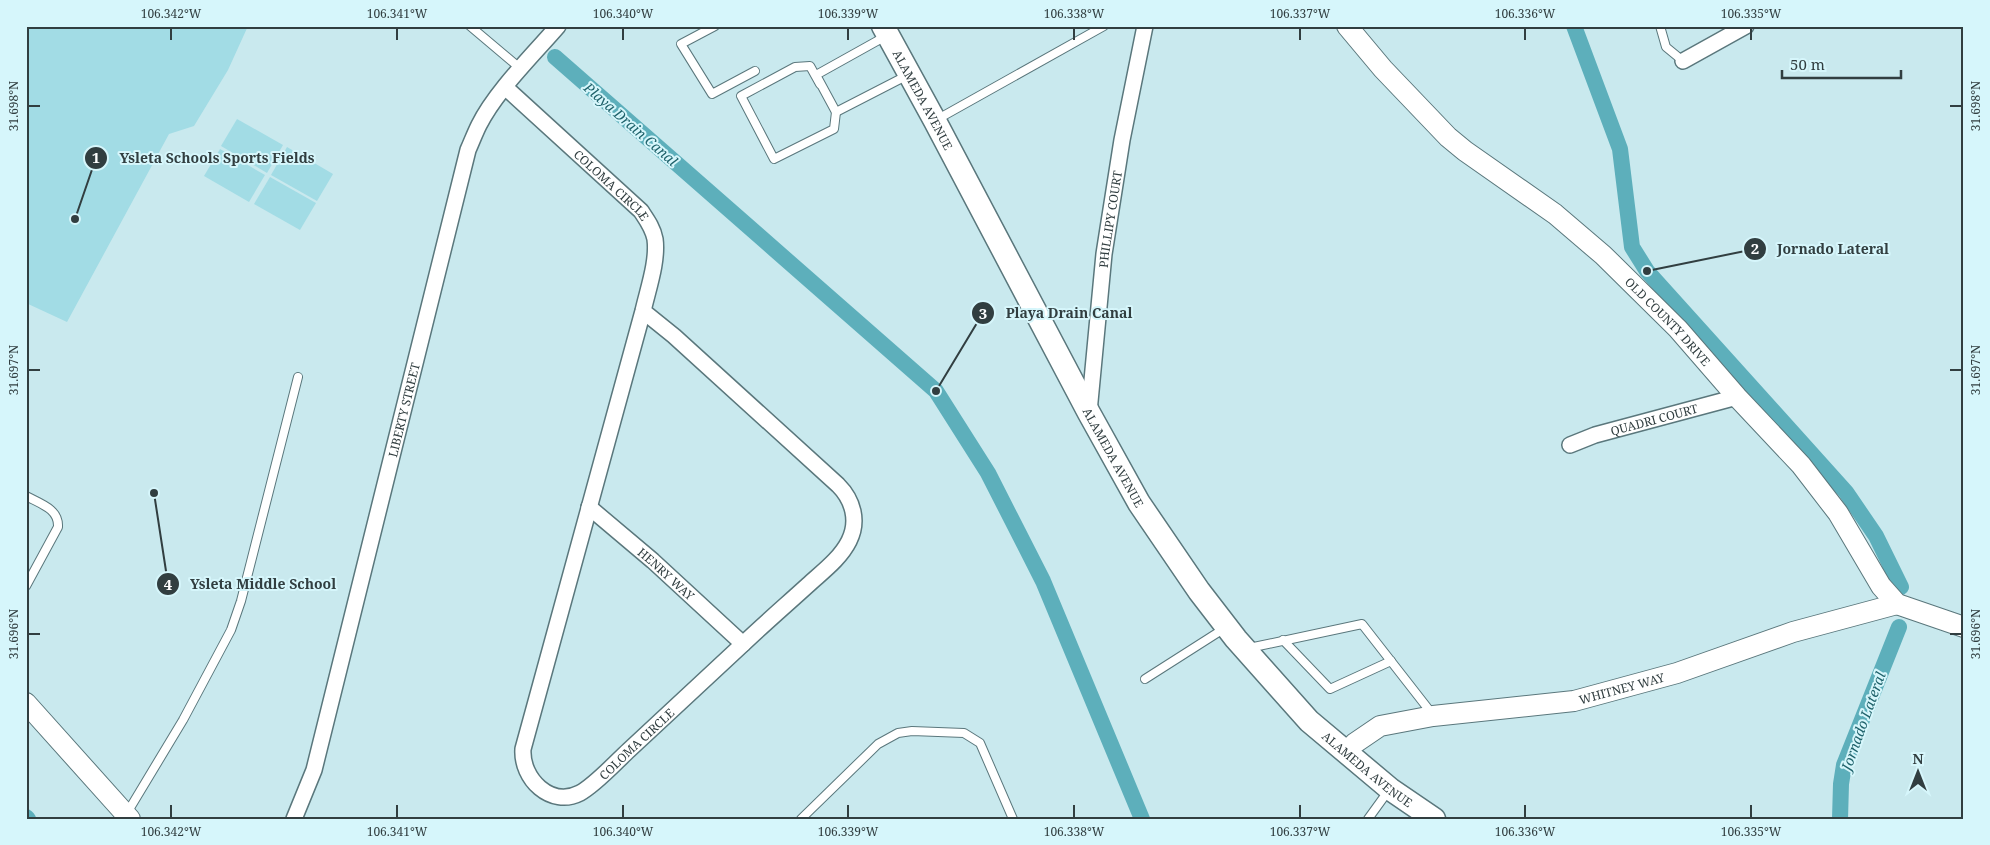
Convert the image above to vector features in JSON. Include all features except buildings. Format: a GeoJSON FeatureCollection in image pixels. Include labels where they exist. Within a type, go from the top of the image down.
{"type":"FeatureCollection","features":[{"type":"Feature","properties":{"kind":"main road","name":"ALAMEDA AVENUE"},"geometry":{"type":"LineString","coordinates":[[885,31],[1139,503],[1199,591],[1244,649],[1309,721],[1390,789],[1434,819]]}},
{"type":"Feature","properties":{"kind":"street","name":"LIBERTY STREET"},"geometry":{"type":"LineString","coordinates":[[294,819],[314,770],[468,150],[479,124],[505,87],[558,26]]}},
{"type":"Feature","properties":{"kind":"street","name":"PHILLIPY COURT"},"geometry":{"type":"LineString","coordinates":[[1089,413],[1104,254],[1122,140],[1145,26]]}},
{"type":"Feature","properties":{"kind":"street","name":"OLD COUNTY DRIVE"},"geometry":{"type":"LineString","coordinates":[[1347,26],[1383,69],[1448,137],[1556,214],[1603,255],[1678,330],[1737,397],[1802,465],[1838,513],[1881,586],[1897,604],[1964,627]]}},
{"type":"Feature","properties":{"kind":"street"},"geometry":{"type":"LineString","coordinates":[[1683,61],[1746,26]]}},
{"type":"Feature","properties":{"kind":"street","name":"COLOMA CIRCLE"},"geometry":{"type":"LineString","coordinates":[[505,87],[641,211],[650,224],[655,238],[655,253],[643,311],[523,749],[525,770],[532,782],[549,794],[566,796],[583,791],[830,566],[849,541],[853,527],[854,518],[851,504],[845,492],[674,336],[643,311]]}},
{"type":"Feature","properties":{"kind":"street","name":"QUADRI COURT"},"geometry":{"type":"LineString","coordinates":[[1570,445],[1595,435],[1737,397]]}},
{"type":"Feature","properties":{"kind":"street","name":"HENRY WAY"},"geometry":{"type":"LineString","coordinates":[[589,507],[652,561],[743,644]]}},
{"type":"Feature","properties":{"kind":"street","name":"WHITNEY WAY"},"geometry":{"type":"LineString","coordinates":[[1346,752],[1355,743],[1380,726],[1433,716],[1574,701],[1677,673],[1793,632],[1897,604]]}},
{"type":"Feature","properties":{"kind":"street"},"geometry":{"type":"LineString","coordinates":[[26,702],[128,817]]}},
{"type":"Feature","properties":{"kind":"lane"},"geometry":{"type":"LineString","coordinates":[[470,26],[520,69]]}},
{"type":"Feature","properties":{"kind":"lane"},"geometry":{"type":"LineString","coordinates":[[715,26],[681,44],[712,94],[756,71]]}},
{"type":"Feature","properties":{"kind":"lane"},"geometry":{"type":"LineString","coordinates":[[935,121],[1104,26]]}},
{"type":"Feature","properties":{"kind":"lane"},"geometry":{"type":"LineString","coordinates":[[1660,26],[1667,48],[1683,61]]}},
{"type":"Feature","properties":{"kind":"lane"},"geometry":{"type":"LineString","coordinates":[[820,84],[816,75],[885,31]]}},
{"type":"Feature","properties":{"kind":"lane"},"geometry":{"type":"LineString","coordinates":[[810,66],[820,84],[836,112],[834,129],[774,159],[741,96],[795,67],[810,66]]}},
{"type":"Feature","properties":{"kind":"lane"},"geometry":{"type":"LineString","coordinates":[[836,112],[909,75]]}},
{"type":"Feature","properties":{"kind":"lane"},"geometry":{"type":"LineString","coordinates":[[128,817],[231,630],[241,601],[298,377]]}},
{"type":"Feature","properties":{"kind":"lane"},"geometry":{"type":"LineString","coordinates":[[26,496],[53,511],[58,518],[58,527],[26,586]]}},
{"type":"Feature","properties":{"kind":"lane"},"geometry":{"type":"LineString","coordinates":[[1244,649],[1362,624],[1433,716]]}},
{"type":"Feature","properties":{"kind":"lane"},"geometry":{"type":"LineString","coordinates":[[1145,679],[1227,627]]}},
{"type":"Feature","properties":{"kind":"lane"},"geometry":{"type":"LineString","coordinates":[[1283,640],[1330,689],[1391,661]]}},
{"type":"Feature","properties":{"kind":"lane"},"geometry":{"type":"LineString","coordinates":[[801,819],[878,744],[898,733],[912,731],[964,733],[980,743],[1014,819]]}},
{"type":"Feature","properties":{"kind":"lane"},"geometry":{"type":"LineString","coordinates":[[1368,819],[1390,789]]}},
{"type":"Feature","properties":{"kind":"shaded area"},"geometry":{"type":"Polygon","coordinates":[[[26,26],[248,26],[228,70],[194,126],[169,134],[67,322],[26,303],[26,26]]]}},
{"type":"Feature","properties":{"kind":"shaded area"},"geometry":{"type":"Polygon","coordinates":[[[237,119],[283,145],[267,173],[221,146],[237,119]]]}},
{"type":"Feature","properties":{"kind":"shaded area"},"geometry":{"type":"Polygon","coordinates":[[[287,147],[333,174],[317,201],[271,175],[287,147]]]}},
{"type":"Feature","properties":{"kind":"shaded area"},"geometry":{"type":"Polygon","coordinates":[[[220,149],[265,175],[249,202],[204,176],[220,149]]]}},
{"type":"Feature","properties":{"kind":"shaded area"},"geometry":{"type":"Polygon","coordinates":[[[270,177],[316,203],[300,230],[254,204],[270,177]]]}},
{"type":"Feature","properties":{"kind":"waterway","name":"Jornado Lateral"},"geometry":{"type":"LineString","coordinates":[[1574,26],[1620,149],[1632,247],[1647,271],[1846,492],[1876,536],[1901,587]]}},
{"type":"Feature","properties":{"kind":"waterway","name":"Playa Drain Canal"},"geometry":{"type":"LineString","coordinates":[[555,57],[936,391],[988,473],[1043,581],[1142,819]]}},
{"type":"Feature","properties":{"kind":"waterway","name":"Jornado Lateral"},"geometry":{"type":"LineString","coordinates":[[1840,819],[1841,784],[1844,765],[1899,627]]}},
{"type":"Feature","properties":{"kind":"place","name":"Ysleta Schools Sports Fields"},"geometry":{"type":"Point","coordinates":[75,219]}},
{"type":"Feature","properties":{"kind":"place","name":"Jornado Lateral"},"geometry":{"type":"Point","coordinates":[1647,271]}},
{"type":"Feature","properties":{"kind":"place","name":"Playa Drain Canal"},"geometry":{"type":"Point","coordinates":[936,391]}},
{"type":"Feature","properties":{"kind":"place","name":"Ysleta Middle School"},"geometry":{"type":"Point","coordinates":[154,493]}}]}
